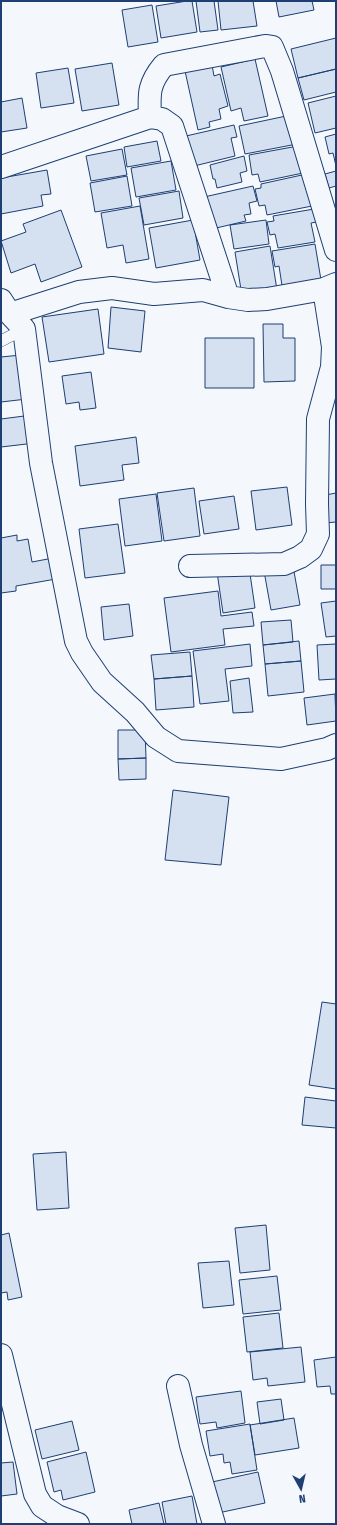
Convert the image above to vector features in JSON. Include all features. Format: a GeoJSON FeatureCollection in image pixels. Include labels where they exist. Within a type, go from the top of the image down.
{"type":"FeatureCollection","features":[{"type":"Feature","properties":{"kind":"street"},"geometry":{"type":"LineString","coordinates":[[150,117],[149,92],[156,75],[164,65],[265,46],[272,47],[282,71],[336,250]]}},
{"type":"Feature","properties":{"kind":"street"},"geometry":{"type":"LineString","coordinates":[[1,167],[150,117],[162,118],[172,126],[228,297]]}},
{"type":"Feature","properties":{"kind":"street"},"geometry":{"type":"LineString","coordinates":[[190,566],[284,564],[300,557],[311,549],[318,534],[318,419],[332,367],[333,347],[330,286],[267,299],[248,300],[228,297],[203,290],[154,294],[112,288],[79,292],[12,314],[76,641],[82,653],[102,682],[134,712],[156,737],[178,751],[281,760],[326,749],[336,745]]}},
{"type":"Feature","properties":{"kind":"street"},"geometry":{"type":"LineString","coordinates":[[1,1355],[35,1494],[42,1506],[57,1516],[78,1524]]}},
{"type":"Feature","properties":{"kind":"street"},"geometry":{"type":"LineString","coordinates":[[178,1386],[191,1445],[214,1524]]}},
{"type":"Feature","properties":{"kind":"lane"},"geometry":{"type":"LineString","coordinates":[[1,341],[12,314]]}},
{"type":"Feature","properties":{"kind":"building"},"geometry":{"type":"Polygon","coordinates":[[[192,1],[197,32],[161,38],[156,6],[192,1]]]}},
{"type":"Feature","properties":{"kind":"building"},"geometry":{"type":"Polygon","coordinates":[[[196,1],[214,1],[218,30],[200,32],[196,1]]]}},
{"type":"Feature","properties":{"kind":"building"},"geometry":{"type":"Polygon","coordinates":[[[218,1],[253,1],[257,26],[221,30],[218,1]]]}},
{"type":"Feature","properties":{"kind":"building"},"geometry":{"type":"Polygon","coordinates":[[[276,1],[312,1],[314,10],[279,17],[276,1]]]}},
{"type":"Feature","properties":{"kind":"building"},"geometry":{"type":"Polygon","coordinates":[[[152,5],[158,42],[128,47],[122,10],[152,5]]]}},
{"type":"Feature","properties":{"kind":"building"},"geometry":{"type":"Polygon","coordinates":[[[336,38],[336,69],[298,78],[291,49],[336,38]]]}},
{"type":"Feature","properties":{"kind":"building"},"geometry":{"type":"Polygon","coordinates":[[[255,59],[268,116],[244,121],[241,108],[231,111],[221,67],[255,59]]]}},
{"type":"Feature","properties":{"kind":"building"},"geometry":{"type":"Polygon","coordinates":[[[112,63],[119,105],[82,111],[75,69],[112,63]]]}},
{"type":"Feature","properties":{"kind":"building"},"geometry":{"type":"Polygon","coordinates":[[[212,65],[214,76],[220,74],[228,106],[219,109],[221,119],[209,122],[210,127],[198,130],[185,71],[212,65]]]}},
{"type":"Feature","properties":{"kind":"building"},"geometry":{"type":"Polygon","coordinates":[[[68,68],[74,103],[41,108],[36,73],[68,68]]]}},
{"type":"Feature","properties":{"kind":"building"},"geometry":{"type":"Polygon","coordinates":[[[336,69],[336,92],[304,100],[298,78],[336,69]]]}},
{"type":"Feature","properties":{"kind":"building"},"geometry":{"type":"Polygon","coordinates":[[[336,96],[336,128],[315,133],[308,103],[336,96]]]}},
{"type":"Feature","properties":{"kind":"building"},"geometry":{"type":"Polygon","coordinates":[[[22,98],[27,128],[1,132],[1,102],[22,98]]]}},
{"type":"Feature","properties":{"kind":"building"},"geometry":{"type":"Polygon","coordinates":[[[291,115],[297,144],[245,154],[239,126],[291,115]]]}},
{"type":"Feature","properties":{"kind":"building"},"geometry":{"type":"Polygon","coordinates":[[[234,125],[237,137],[231,138],[235,156],[194,166],[186,136],[234,125]]]}},
{"type":"Feature","properties":{"kind":"building"},"geometry":{"type":"Polygon","coordinates":[[[336,134],[336,166],[333,153],[329,154],[325,137],[336,134]]]}},
{"type":"Feature","properties":{"kind":"building"},"geometry":{"type":"Polygon","coordinates":[[[157,141],[161,161],[127,167],[124,147],[157,141]]]}},
{"type":"Feature","properties":{"kind":"building"},"geometry":{"type":"Polygon","coordinates":[[[298,146],[303,173],[260,182],[258,174],[252,175],[249,155],[298,146]]]}},
{"type":"Feature","properties":{"kind":"building"},"geometry":{"type":"Polygon","coordinates":[[[122,149],[127,175],[91,181],[86,156],[122,149]]]}},
{"type":"Feature","properties":{"kind":"building"},"geometry":{"type":"Polygon","coordinates":[[[244,156],[247,171],[240,173],[242,182],[217,188],[215,179],[213,179],[210,165],[244,156]]]}},
{"type":"Feature","properties":{"kind":"building"},"geometry":{"type":"Polygon","coordinates":[[[171,161],[176,190],[136,197],[131,168],[171,161]]]}},
{"type":"Feature","properties":{"kind":"building"},"geometry":{"type":"Polygon","coordinates":[[[47,170],[51,194],[41,195],[43,206],[1,214],[1,178],[47,170]]]}},
{"type":"Feature","properties":{"kind":"building"},"geometry":{"type":"Polygon","coordinates":[[[336,171],[336,186],[329,188],[325,174],[336,171]]]}},
{"type":"Feature","properties":{"kind":"building"},"geometry":{"type":"Polygon","coordinates":[[[311,173],[317,205],[267,215],[265,205],[259,206],[255,189],[261,188],[261,184],[311,173]]]}},
{"type":"Feature","properties":{"kind":"building"},"geometry":{"type":"Polygon","coordinates":[[[127,176],[132,206],[95,212],[90,183],[127,176]]]}},
{"type":"Feature","properties":{"kind":"building"},"geometry":{"type":"Polygon","coordinates":[[[253,186],[257,201],[249,203],[251,214],[244,215],[246,221],[212,229],[204,197],[253,186]]]}},
{"type":"Feature","properties":{"kind":"building"},"geometry":{"type":"Polygon","coordinates":[[[179,191],[183,218],[144,225],[139,198],[179,191]]]}},
{"type":"Feature","properties":{"kind":"building"},"geometry":{"type":"Polygon","coordinates":[[[140,206],[149,259],[126,263],[123,245],[107,248],[101,213],[140,206]]]}},
{"type":"Feature","properties":{"kind":"building"},"geometry":{"type":"Polygon","coordinates":[[[320,208],[322,221],[311,223],[315,242],[278,248],[275,234],[270,235],[267,222],[274,221],[273,216],[320,208]]]}},
{"type":"Feature","properties":{"kind":"building"},"geometry":{"type":"Polygon","coordinates":[[[61,210],[82,267],[41,282],[35,264],[11,273],[1,241],[26,232],[23,224],[61,210]]]}},
{"type":"Feature","properties":{"kind":"building"},"geometry":{"type":"Polygon","coordinates":[[[193,220],[200,260],[156,268],[149,228],[193,220]]]}},
{"type":"Feature","properties":{"kind":"building"},"geometry":{"type":"Polygon","coordinates":[[[266,220],[269,244],[234,249],[230,225],[266,220]]]}},
{"type":"Feature","properties":{"kind":"building"},"geometry":{"type":"Polygon","coordinates":[[[315,244],[322,286],[283,292],[279,266],[275,267],[272,251],[315,244]]]}},
{"type":"Feature","properties":{"kind":"building"},"geometry":{"type":"Polygon","coordinates":[[[270,246],[277,290],[242,296],[235,252],[270,246]]]}},
{"type":"Feature","properties":{"kind":"building"},"geometry":{"type":"Polygon","coordinates":[[[111,307],[145,311],[141,352],[108,348],[111,307]]]}},
{"type":"Feature","properties":{"kind":"building"},"geometry":{"type":"Polygon","coordinates":[[[98,309],[104,354],[49,362],[42,317],[98,309]]]}},
{"type":"Feature","properties":{"kind":"building"},"geometry":{"type":"Polygon","coordinates":[[[263,324],[283,324],[283,338],[295,338],[295,381],[264,382],[263,324]]]}},
{"type":"Feature","properties":{"kind":"building"},"geometry":{"type":"Polygon","coordinates":[[[205,338],[254,338],[254,388],[205,388],[205,338]]]}},
{"type":"Feature","properties":{"kind":"building"},"geometry":{"type":"Polygon","coordinates":[[[21,355],[27,399],[1,402],[1,357],[21,355]]]}},
{"type":"Feature","properties":{"kind":"building"},"geometry":{"type":"Polygon","coordinates":[[[91,372],[96,408],[80,410],[79,402],[66,404],[62,376],[91,372]]]}},
{"type":"Feature","properties":{"kind":"building"},"geometry":{"type":"Polygon","coordinates":[[[32,415],[35,443],[1,447],[1,419],[32,415]]]}},
{"type":"Feature","properties":{"kind":"building"},"geometry":{"type":"Polygon","coordinates":[[[136,437],[139,463],[122,465],[124,480],[80,486],[75,446],[136,437]]]}},
{"type":"Feature","properties":{"kind":"building"},"geometry":{"type":"Polygon","coordinates":[[[287,487],[292,525],[256,530],[251,491],[287,487]]]}},
{"type":"Feature","properties":{"kind":"building"},"geometry":{"type":"Polygon","coordinates":[[[194,488],[200,536],[164,541],[157,493],[194,488]]]}},
{"type":"Feature","properties":{"kind":"building"},"geometry":{"type":"Polygon","coordinates":[[[336,493],[336,522],[324,523],[320,496],[336,493]]]}},
{"type":"Feature","properties":{"kind":"building"},"geometry":{"type":"Polygon","coordinates":[[[156,494],[162,541],[125,546],[119,499],[156,494]]]}},
{"type":"Feature","properties":{"kind":"building"},"geometry":{"type":"Polygon","coordinates":[[[234,496],[239,529],[204,534],[199,501],[234,496]]]}},
{"type":"Feature","properties":{"kind":"building"},"geometry":{"type":"Polygon","coordinates":[[[118,524],[125,573],[85,578],[79,529],[118,524]]]}},
{"type":"Feature","properties":{"kind":"building"},"geometry":{"type":"Polygon","coordinates":[[[17,535],[17,541],[28,539],[32,562],[53,558],[56,579],[16,586],[16,591],[1,593],[1,538],[17,535]]]}},
{"type":"Feature","properties":{"kind":"building"},"geometry":{"type":"Polygon","coordinates":[[[321,565],[336,565],[336,589],[321,589],[321,565]]]}},
{"type":"Feature","properties":{"kind":"building"},"geometry":{"type":"Polygon","coordinates":[[[293,566],[300,605],[271,610],[264,571],[293,566]]]}},
{"type":"Feature","properties":{"kind":"building"},"geometry":{"type":"Polygon","coordinates":[[[249,567],[255,608],[223,613],[217,572],[249,567]]]}},
{"type":"Feature","properties":{"kind":"building"},"geometry":{"type":"Polygon","coordinates":[[[218,591],[221,616],[252,612],[254,626],[223,629],[225,645],[171,652],[164,598],[218,591]]]}},
{"type":"Feature","properties":{"kind":"building"},"geometry":{"type":"Polygon","coordinates":[[[336,601],[336,636],[326,637],[321,603],[336,601]]]}},
{"type":"Feature","properties":{"kind":"building"},"geometry":{"type":"Polygon","coordinates":[[[129,604],[133,636],[104,640],[101,607],[129,604]]]}},
{"type":"Feature","properties":{"kind":"building"},"geometry":{"type":"Polygon","coordinates":[[[291,620],[293,642],[263,645],[261,622],[291,620]]]}},
{"type":"Feature","properties":{"kind":"building"},"geometry":{"type":"Polygon","coordinates":[[[299,641],[301,661],[265,664],[263,645],[299,641]]]}},
{"type":"Feature","properties":{"kind":"building"},"geometry":{"type":"Polygon","coordinates":[[[250,644],[252,666],[225,669],[229,701],[200,704],[193,651],[250,644]]]}},
{"type":"Feature","properties":{"kind":"building"},"geometry":{"type":"Polygon","coordinates":[[[336,644],[336,679],[319,680],[317,645],[336,644]]]}},
{"type":"Feature","properties":{"kind":"building"},"geometry":{"type":"Polygon","coordinates":[[[190,652],[192,676],[154,679],[151,655],[190,652]]]}},
{"type":"Feature","properties":{"kind":"building"},"geometry":{"type":"Polygon","coordinates":[[[301,661],[304,692],[268,696],[265,664],[301,661]]]}},
{"type":"Feature","properties":{"kind":"building"},"geometry":{"type":"Polygon","coordinates":[[[192,676],[194,707],[156,710],[154,679],[192,676]]]}},
{"type":"Feature","properties":{"kind":"building"},"geometry":{"type":"Polygon","coordinates":[[[249,678],[253,712],[233,713],[230,681],[249,678]]]}},
{"type":"Feature","properties":{"kind":"building"},"geometry":{"type":"Polygon","coordinates":[[[335,694],[336,721],[307,725],[304,698],[335,694]]]}},
{"type":"Feature","properties":{"kind":"building"},"geometry":{"type":"Polygon","coordinates":[[[118,730],[145,730],[146,758],[118,759],[118,730]]]}},
{"type":"Feature","properties":{"kind":"building"},"geometry":{"type":"Polygon","coordinates":[[[146,758],[146,779],[119,780],[118,759],[146,758]]]}},
{"type":"Feature","properties":{"kind":"building"},"geometry":{"type":"Polygon","coordinates":[[[173,790],[229,797],[221,865],[165,860],[173,790]]]}},
{"type":"Feature","properties":{"kind":"building"},"geometry":{"type":"Polygon","coordinates":[[[322,1002],[336,1004],[336,1089],[309,1085],[322,1002]]]}},
{"type":"Feature","properties":{"kind":"building"},"geometry":{"type":"Polygon","coordinates":[[[305,1097],[336,1101],[336,1128],[302,1125],[305,1097]]]}},
{"type":"Feature","properties":{"kind":"building"},"geometry":{"type":"Polygon","coordinates":[[[66,1152],[69,1208],[37,1210],[33,1154],[66,1152]]]}},
{"type":"Feature","properties":{"kind":"building"},"geometry":{"type":"Polygon","coordinates":[[[266,1225],[270,1270],[240,1273],[235,1228],[266,1225]]]}},
{"type":"Feature","properties":{"kind":"building"},"geometry":{"type":"Polygon","coordinates":[[[9,1233],[22,1297],[8,1300],[7,1292],[1,1293],[1,1235],[9,1233]]]}},
{"type":"Feature","properties":{"kind":"building"},"geometry":{"type":"Polygon","coordinates":[[[229,1261],[234,1305],[203,1308],[198,1263],[229,1261]]]}},
{"type":"Feature","properties":{"kind":"building"},"geometry":{"type":"Polygon","coordinates":[[[277,1276],[281,1310],[243,1314],[239,1280],[277,1276]]]}},
{"type":"Feature","properties":{"kind":"building"},"geometry":{"type":"Polygon","coordinates":[[[279,1313],[283,1348],[247,1352],[243,1317],[279,1313]]]}},
{"type":"Feature","properties":{"kind":"building"},"geometry":{"type":"Polygon","coordinates":[[[301,1347],[305,1382],[268,1386],[267,1378],[253,1380],[250,1352],[301,1347]]]}},
{"type":"Feature","properties":{"kind":"building"},"geometry":{"type":"Polygon","coordinates":[[[336,1357],[336,1394],[331,1394],[330,1386],[317,1387],[314,1360],[336,1357]]]}},
{"type":"Feature","properties":{"kind":"building"},"geometry":{"type":"Polygon","coordinates":[[[241,1391],[245,1423],[217,1428],[216,1422],[200,1424],[196,1397],[241,1391]]]}},
{"type":"Feature","properties":{"kind":"building"},"geometry":{"type":"Polygon","coordinates":[[[281,1399],[284,1420],[260,1424],[257,1402],[281,1399]]]}},
{"type":"Feature","properties":{"kind":"building"},"geometry":{"type":"Polygon","coordinates":[[[294,1418],[299,1448],[255,1455],[250,1425],[294,1418]]]}},
{"type":"Feature","properties":{"kind":"building"},"geometry":{"type":"Polygon","coordinates":[[[72,1421],[79,1450],[42,1459],[35,1430],[72,1421]]]}},
{"type":"Feature","properties":{"kind":"building"},"geometry":{"type":"Polygon","coordinates":[[[250,1424],[257,1470],[232,1474],[230,1462],[224,1463],[223,1454],[210,1456],[206,1431],[250,1424]]]}},
{"type":"Feature","properties":{"kind":"building"},"geometry":{"type":"Polygon","coordinates":[[[86,1452],[95,1492],[63,1500],[61,1490],[54,1492],[47,1462],[86,1452]]]}},
{"type":"Feature","properties":{"kind":"building"},"geometry":{"type":"Polygon","coordinates":[[[13,1462],[17,1494],[1,1496],[1,1463],[13,1462]]]}},
{"type":"Feature","properties":{"kind":"building"},"geometry":{"type":"Polygon","coordinates":[[[258,1472],[265,1503],[218,1513],[212,1482],[258,1472]]]}},
{"type":"Feature","properties":{"kind":"building"},"geometry":{"type":"Polygon","coordinates":[[[192,1496],[197,1524],[166,1524],[162,1502],[192,1496]]]}},
{"type":"Feature","properties":{"kind":"building"},"geometry":{"type":"Polygon","coordinates":[[[159,1503],[164,1524],[132,1524],[129,1510],[159,1503]]]}}]}
